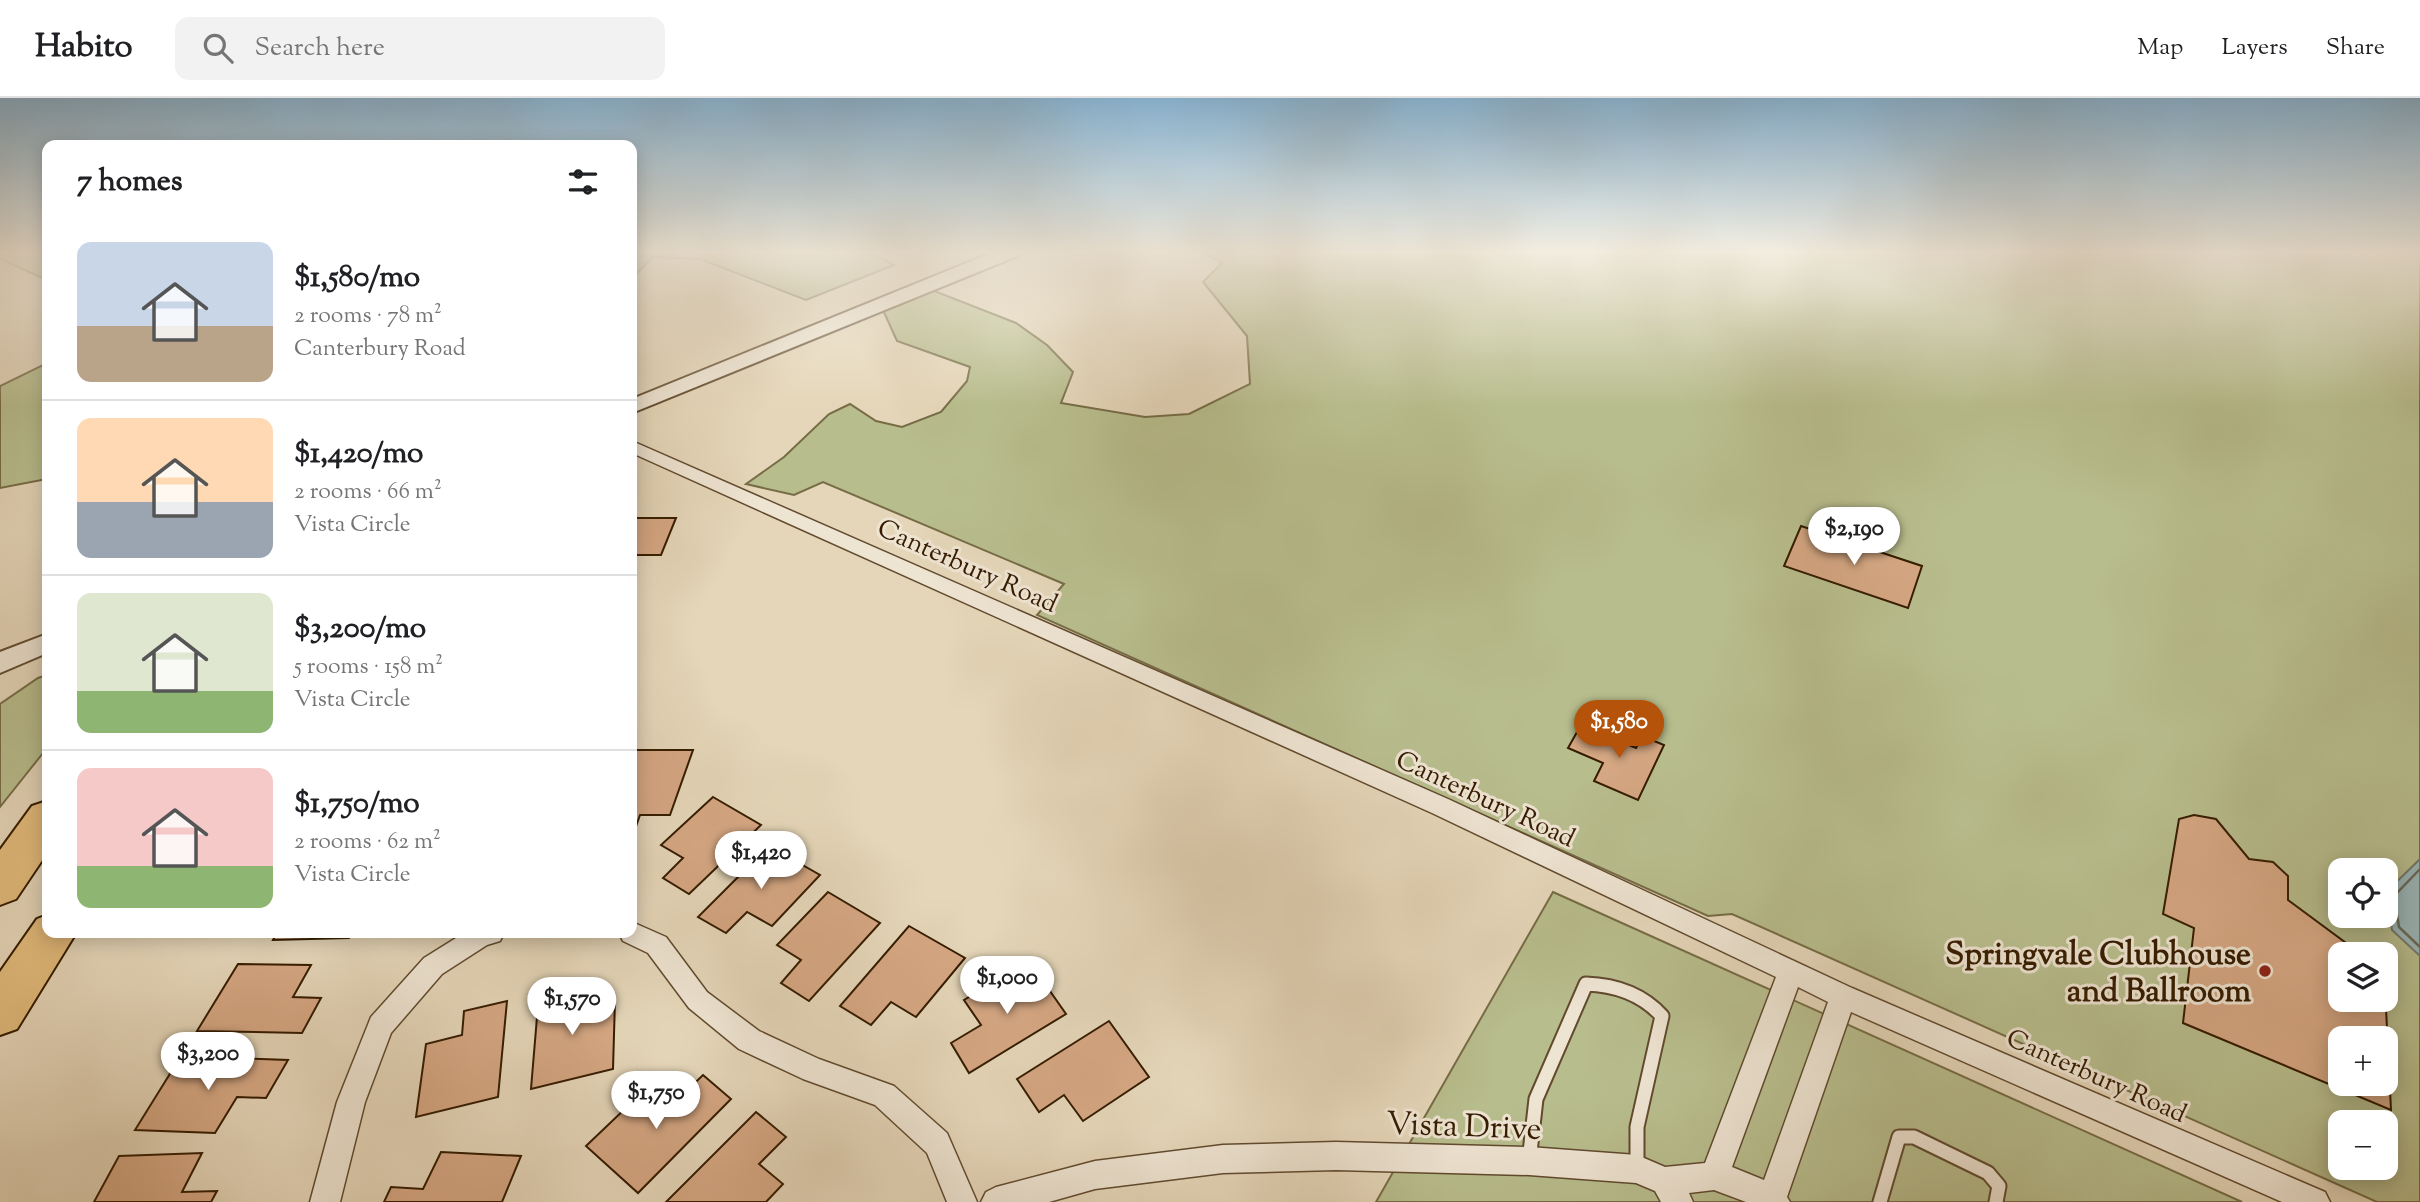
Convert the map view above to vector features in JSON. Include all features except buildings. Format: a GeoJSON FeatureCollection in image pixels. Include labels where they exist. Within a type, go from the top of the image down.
{"type":"FeatureCollection","features":[{"type":"Feature","properties":{"kind":"highway"},"geometry":{"type":"LineString","coordinates":[[0,886],[42,825]]}},
{"type":"Feature","properties":{"kind":"highway"},"geometry":{"type":"LineString","coordinates":[[0,1013],[50,938]]}},
{"type":"Feature","properties":{"kind":"street"},"geometry":{"type":"LineString","coordinates":[[637,405],[887,303]]}},
{"type":"Feature","properties":{"kind":"street","name":"Canterbury Road"},"geometry":{"type":"LineString","coordinates":[[637,448],[1440,806],[1843,996],[2315,1202]]}},
{"type":"Feature","properties":{"kind":"street"},"geometry":{"type":"LineString","coordinates":[[0,663],[42,645]]}},
{"type":"Feature","properties":{"kind":"street"},"geometry":{"type":"LineString","coordinates":[[637,935],[657,945],[698,1000],[748,1040],[813,1070],[884,1095],[937,1143],[962,1202]]}},
{"type":"Feature","properties":{"kind":"street"},"geometry":{"type":"LineString","coordinates":[[326,1202],[351,1102],[380,1026],[433,966],[476,938]]}},
{"type":"Feature","properties":{"kind":"street"},"geometry":{"type":"LineString","coordinates":[[1791,972],[1714,1176],[1746,1185],[1774,1201],[1843,996]]}},
{"type":"Feature","properties":{"kind":"street","name":"Vista Drive"},"geometry":{"type":"LineString","coordinates":[[996,1202],[1095,1175],[1223,1159],[1336,1156],[1530,1161],[1637,1169],[1671,1192],[1714,1176]]}},
{"type":"Feature","properties":{"kind":"lane"},"geometry":{"type":"LineString","coordinates":[[1530,1161],[1536,1099],[1586,984],[1604,984],[1653,1004],[1662,1016],[1637,1127],[1637,1169]]}},
{"type":"Feature","properties":{"kind":"lane"},"geometry":{"type":"LineString","coordinates":[[1880,1202],[1899,1137],[1914,1138],[1988,1173],[1999,1186],[1996,1202]]}},
{"type":"Feature","properties":{"kind":"green space"},"geometry":{"type":"Polygon","coordinates":[[[901,303],[964,303],[1016,323],[1047,345],[1073,372],[1061,403],[1145,417],[1189,414],[1250,384],[1247,336],[1220,303],[2420,303],[2420,1202],[2377,1202],[1732,914],[1708,916],[1037,615],[1064,584],[823,482],[794,495],[746,484],[784,457],[829,414],[850,404],[876,421],[902,427],[941,412],[967,381],[970,367],[897,341],[883,310],[901,303]]]}},
{"type":"Feature","properties":{"kind":"green space"},"geometry":{"type":"Polygon","coordinates":[[[42,365],[42,480],[0,488],[0,386],[42,365]]]}},
{"type":"Feature","properties":{"kind":"green space"},"geometry":{"type":"Polygon","coordinates":[[[42,677],[42,754],[0,807],[0,704],[42,677]]]}},
{"type":"Feature","properties":{"kind":"green space"},"geometry":{"type":"Polygon","coordinates":[[[1553,892],[2242,1202],[1376,1202],[1553,892]]]}},
{"type":"Feature","properties":{"kind":"water"},"geometry":{"type":"Polygon","coordinates":[[[2420,859],[2420,956],[2392,930],[2398,928],[2398,880],[2420,859]]]}},
{"type":"Feature","properties":{"kind":"place","name":"Springvale Clubhouse and Ballroom"},"geometry":{"type":"Point","coordinates":[2265,971]}}]}
